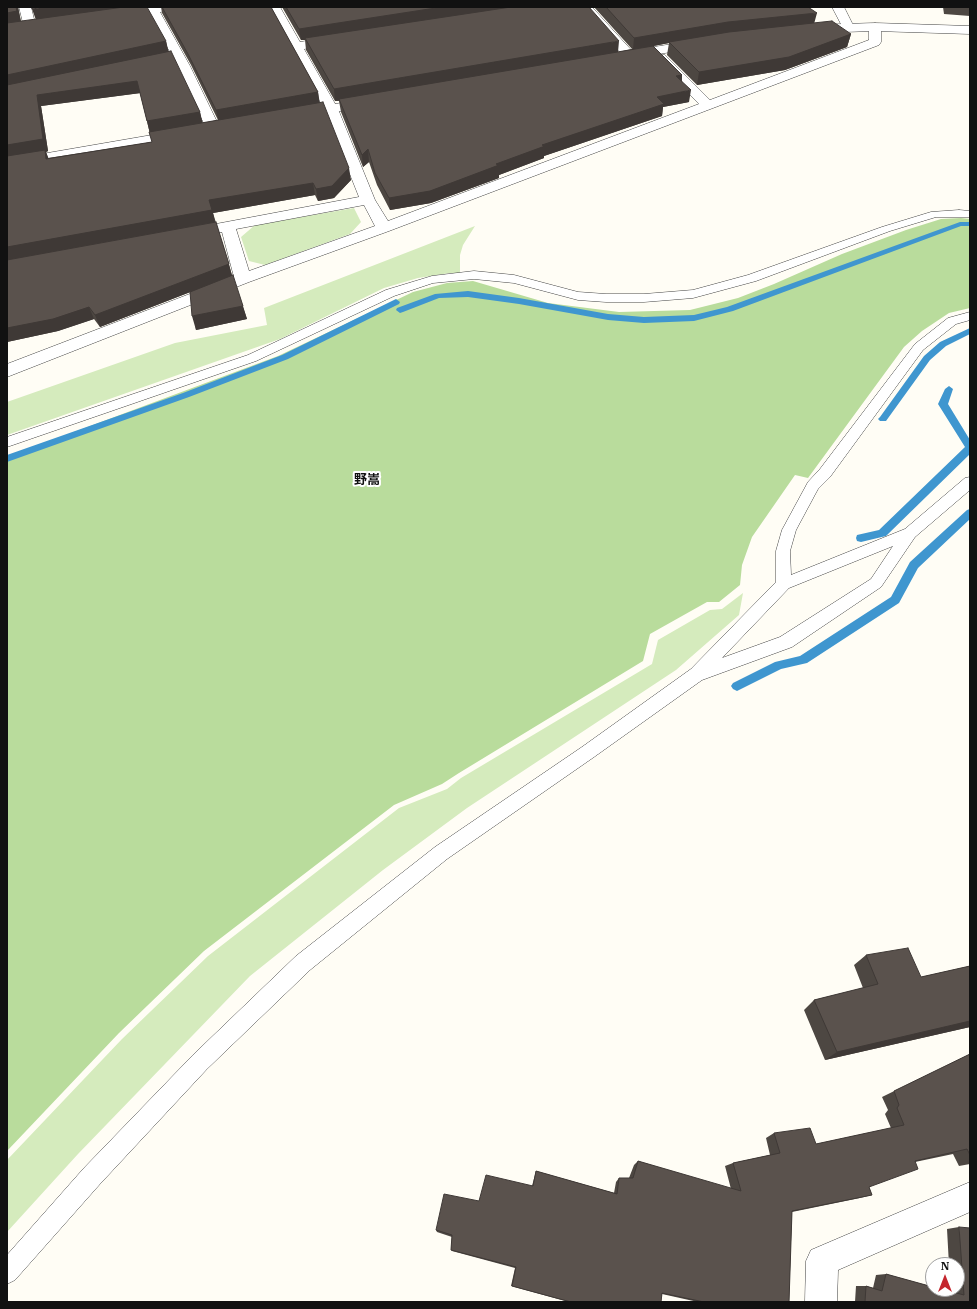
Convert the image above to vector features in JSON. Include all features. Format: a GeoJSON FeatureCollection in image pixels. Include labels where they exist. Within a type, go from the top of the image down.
{"type":"FeatureCollection","features":[{"type":"Feature","properties":{"kind":"street"},"geometry":{"type":"LineString","coordinates":[[25,7],[30,26]]}},
{"type":"Feature","properties":{"kind":"street"},"geometry":{"type":"LineString","coordinates":[[106,16],[152,8],[173,7]]}},
{"type":"Feature","properties":{"kind":"street"},"geometry":{"type":"LineString","coordinates":[[274,7],[331,109],[368,200],[384,228]]}},
{"type":"Feature","properties":{"kind":"street"},"geometry":{"type":"LineString","coordinates":[[586,7],[629,55]]}},
{"type":"Feature","properties":{"kind":"street"},"geometry":{"type":"LineString","coordinates":[[838,7],[848,27]]}},
{"type":"Feature","properties":{"kind":"street"},"geometry":{"type":"LineString","coordinates":[[152,8],[214,128]]}},
{"type":"Feature","properties":{"kind":"street"},"geometry":{"type":"LineString","coordinates":[[14,29],[45,24]]}},
{"type":"Feature","properties":{"kind":"street"},"geometry":{"type":"LineString","coordinates":[[800,30],[848,27],[970,30]]}},
{"type":"Feature","properties":{"kind":"street"},"geometry":{"type":"LineString","coordinates":[[7,371],[243,279],[384,228],[875,42],[875,27]]}},
{"type":"Feature","properties":{"kind":"street"},"geometry":{"type":"LineString","coordinates":[[296,46],[350,38]]}},
{"type":"Feature","properties":{"kind":"street"},"geometry":{"type":"LineString","coordinates":[[614,58],[710,42]]}},
{"type":"Feature","properties":{"kind":"street"},"geometry":{"type":"LineString","coordinates":[[655,52],[708,105]]}},
{"type":"Feature","properties":{"kind":"street"},"geometry":{"type":"LineString","coordinates":[[132,66],[178,56]]}},
{"type":"Feature","properties":{"kind":"street"},"geometry":{"type":"LineString","coordinates":[[284,117],[378,100]]}},
{"type":"Feature","properties":{"kind":"street"},"geometry":{"type":"LineString","coordinates":[[7,164],[229,126]]}},
{"type":"Feature","properties":{"kind":"street"},"geometry":{"type":"LineString","coordinates":[[174,236],[368,200]]}},
{"type":"Feature","properties":{"kind":"street"},"geometry":{"type":"LineString","coordinates":[[228,226],[243,279]]}},
{"type":"Feature","properties":{"kind":"street"},"geometry":{"type":"LineString","coordinates":[[821,1302],[822,1262],[970,1198]]}},
{"type":"Feature","properties":{"kind":"lane"},"geometry":{"type":"LineString","coordinates":[[7,442],[252,358],[390,293],[432,280],[474,275],[514,279],[578,296],[606,298],[644,298],[693,294],[752,278],[886,229],[935,214],[959,212],[970,214]]}},
{"type":"Feature","properties":{"kind":"lane"},"geometry":{"type":"LineString","coordinates":[[784,584],[782,551],[789,530],[813,486],[825,473],[919,347],[952,321],[970,316]]}},
{"type":"Feature","properties":{"kind":"lane"},"geometry":{"type":"LineString","coordinates":[[697,674],[786,642],[876,583],[910,533],[970,482]]}},
{"type":"Feature","properties":{"kind":"lane"},"geometry":{"type":"LineString","coordinates":[[7,1272],[92,1176],[195,1068],[303,963],[441,853],[588,752],[697,674],[784,584],[910,533]]}},
{"type":"Feature","properties":{"kind":"green space"},"geometry":{"type":"Polygon","coordinates":[[[354,208],[361,222],[350,234],[265,265],[249,261],[241,237],[255,225],[354,208]]]}},
{"type":"Feature","properties":{"kind":"green space"},"geometry":{"type":"Polygon","coordinates":[[[941,219],[970,219],[970,308],[949,313],[922,331],[904,347],[808,478],[795,475],[752,537],[742,565],[740,585],[719,602],[707,602],[650,634],[643,661],[442,784],[394,805],[204,951],[119,1033],[7,1151],[7,457],[278,356],[413,292],[447,283],[473,281],[548,303],[619,312],[690,310],[738,298],[842,254],[906,230],[941,219]]]}},
{"type":"Feature","properties":{"kind":"green space"},"geometry":{"type":"Polygon","coordinates":[[[475,226],[463,245],[460,255],[460,273],[418,278],[384,288],[280,339],[7,435],[7,402],[175,343],[267,325],[264,308],[475,226]]]}},
{"type":"Feature","properties":{"kind":"green space"},"geometry":{"type":"Polygon","coordinates":[[[743,593],[739,615],[676,670],[467,808],[383,870],[250,976],[78,1154],[7,1232],[7,1160],[122,1039],[208,956],[399,808],[447,789],[461,778],[652,664],[658,640],[710,610],[722,609],[743,593]]]}},
{"type":"Feature","properties":{"kind":"building"},"geometry":{"type":"Polygon","coordinates":[[[7,7],[16,7],[17,11],[7,13],[7,7]]]}},
{"type":"Feature","properties":{"kind":"building"},"geometry":{"type":"Polygon","coordinates":[[[32,7],[46,7],[32,9],[32,7]]]}},
{"type":"Feature","properties":{"kind":"building"},"geometry":{"type":"Polygon","coordinates":[[[124,7],[147,7],[166,41],[7,75],[7,23],[124,7]]]}},
{"type":"Feature","properties":{"kind":"building"},"geometry":{"type":"Polygon","coordinates":[[[162,7],[271,7],[318,92],[216,110],[188,54],[162,7]]]}},
{"type":"Feature","properties":{"kind":"building"},"geometry":{"type":"Polygon","coordinates":[[[286,7],[442,7],[299,29],[286,7]]]}},
{"type":"Feature","properties":{"kind":"building"},"geometry":{"type":"Polygon","coordinates":[[[511,7],[589,7],[619,41],[334,89],[305,38],[511,7]]]}},
{"type":"Feature","properties":{"kind":"building"},"geometry":{"type":"Polygon","coordinates":[[[606,7],[808,7],[817,13],[728,22],[634,38],[606,7]]]}},
{"type":"Feature","properties":{"kind":"building"},"geometry":{"type":"Polygon","coordinates":[[[832,21],[851,34],[789,57],[699,72],[669,42],[729,32],[832,21]]]}},
{"type":"Feature","properties":{"kind":"building"},"geometry":{"type":"Polygon","coordinates":[[[653,46],[682,75],[676,76],[691,90],[657,97],[664,104],[542,145],[545,146],[430,191],[389,198],[375,173],[368,149],[362,155],[339,99],[653,46]]]}},
{"type":"Feature","properties":{"kind":"building"},"geometry":{"type":"Polygon","coordinates":[[[171,51],[200,112],[147,121],[137,81],[37,95],[43,139],[7,145],[7,85],[171,51]]]}},
{"type":"Feature","properties":{"kind":"building"},"geometry":{"type":"Polygon","coordinates":[[[323,102],[349,168],[332,186],[316,189],[313,183],[209,200],[212,210],[7,247],[7,156],[45,150],[46,159],[152,142],[149,132],[323,102]]]}},
{"type":"Feature","properties":{"kind":"building"},"geometry":{"type":"Polygon","coordinates":[[[216,222],[229,264],[95,315],[89,307],[53,319],[7,328],[7,260],[216,222]]]}},
{"type":"Feature","properties":{"kind":"building"},"geometry":{"type":"Polygon","coordinates":[[[233,275],[243,306],[192,316],[190,292],[233,275]]]}},
{"type":"Feature","properties":{"kind":"building"},"geometry":{"type":"Polygon","coordinates":[[[908,948],[921,977],[970,966],[970,1021],[837,1052],[814,1000],[878,984],[866,955],[908,948]]]}},
{"type":"Feature","properties":{"kind":"building"},"geometry":{"type":"Polygon","coordinates":[[[970,1054],[970,1155],[967,1149],[915,1161],[918,1169],[869,1187],[872,1195],[792,1211],[789,1302],[704,1302],[662,1293],[661,1302],[571,1302],[512,1286],[516,1267],[451,1250],[452,1235],[436,1230],[444,1194],[479,1201],[486,1175],[533,1186],[536,1171],[617,1194],[619,1178],[633,1178],[638,1161],[741,1191],[733,1163],[780,1153],[774,1133],[810,1128],[816,1144],[904,1125],[897,1108],[899,1105],[894,1091],[970,1054]]]}},
{"type":"Feature","properties":{"kind":"building"},"geometry":{"type":"Polygon","coordinates":[[[959,1227],[970,1228],[970,1302],[865,1302],[866,1286],[882,1291],[886,1274],[925,1285],[925,1297],[965,1297],[965,1257],[961,1257],[959,1227]]]}},
{"type":"Feature","properties":{"kind":"waterway"},"geometry":{"type":"LineString","coordinates":[[400,310],[438,296],[468,294],[519,301],[608,317],[644,320],[694,318],[730,309],[960,224],[970,224]]}},
{"type":"Feature","properties":{"kind":"waterway"},"geometry":{"type":"LineString","coordinates":[[7,459],[186,395],[285,357],[396,302]]}},
{"type":"Feature","properties":{"kind":"waterway"},"geometry":{"type":"LineString","coordinates":[[883,419],[927,358],[943,344],[970,331]]}},
{"type":"Feature","properties":{"kind":"waterway"},"geometry":{"type":"LineString","coordinates":[[861,538],[882,533],[970,448],[943,404],[949,389]]}},
{"type":"Feature","properties":{"kind":"waterway"},"geometry":{"type":"LineString","coordinates":[[737,686],[779,665],[803,660],[895,600],[914,565],[970,513]]}},
{"type":"Feature","properties":{"kind":"district","name":"野嵩"},"geometry":{"type":"Point","coordinates":[367,480]}}]}
